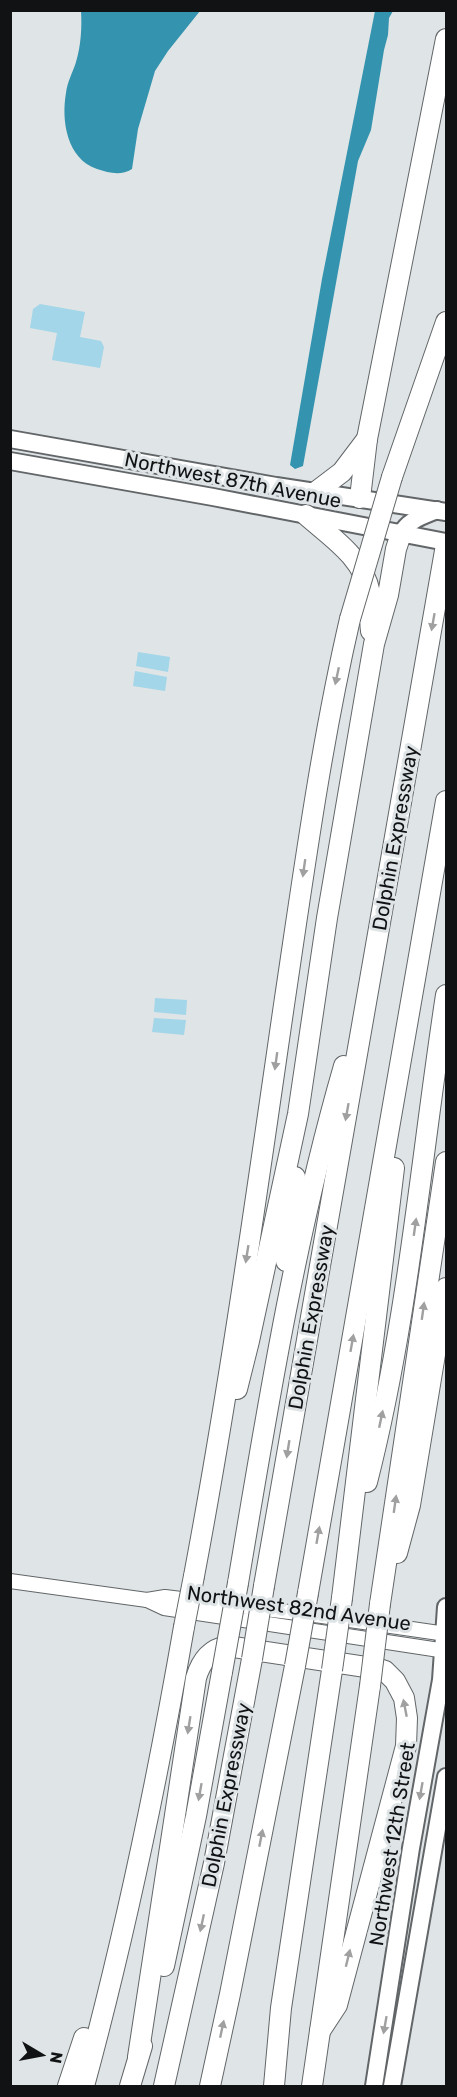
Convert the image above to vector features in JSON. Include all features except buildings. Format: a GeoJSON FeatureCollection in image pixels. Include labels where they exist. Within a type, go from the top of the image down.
{"type":"FeatureCollection","features":[{"type":"Feature","properties":{"kind":"highway"},"geometry":{"type":"LineString","coordinates":[[360,498],[367,439],[447,39]]}},
{"type":"Feature","properties":{"kind":"highway"},"geometry":{"type":"LineString","coordinates":[[84,2086],[112,1982],[147,1826],[213,1476],[329,714],[350,619],[392,477],[447,322]]}},
{"type":"Feature","properties":{"kind":"highway"},"geometry":{"type":"LineString","coordinates":[[317,491],[347,467],[367,439]]}},
{"type":"Feature","properties":{"kind":"highway"},"geometry":{"type":"LineString","coordinates":[[306,515],[347,550],[363,573],[370,595],[370,627],[374,644]]}},
{"type":"Feature","properties":{"kind":"highway"},"geometry":{"type":"LineString","coordinates":[[213,1476],[249,1341],[298,1114],[324,938],[374,644],[388,595],[401,534]]}},
{"type":"Feature","properties":{"kind":"highway","name":"Dolphin Expressway"},"geometry":{"type":"LineString","coordinates":[[164,2086],[207,1896],[252,1659],[445,550]]}},
{"type":"Feature","properties":{"kind":"highway"},"geometry":{"type":"LineString","coordinates":[[210,2086],[295,1666],[447,801]]}},
{"type":"Feature","properties":{"kind":"highway"},"geometry":{"type":"LineString","coordinates":[[130,2086],[152,2020],[174,1925],[238,1583],[281,1329],[332,1107],[371,971]]}},
{"type":"Feature","properties":{"kind":"highway"},"geometry":{"type":"LineString","coordinates":[[274,2086],[282,2008],[342,1598],[384,1266],[414,987]]}},
{"type":"Feature","properties":{"kind":"highway"},"geometry":{"type":"LineString","coordinates":[[347,1558],[371,1466],[397,1339],[421,1188],[447,995]]}},
{"type":"Feature","properties":{"kind":"highway"},"geometry":{"type":"LineString","coordinates":[[435,1228],[437,1167],[447,1076]]}},
{"type":"Feature","properties":{"kind":"highway"},"geometry":{"type":"LineString","coordinates":[[281,1329],[298,1114]]}},
{"type":"Feature","properties":{"kind":"highway"},"geometry":{"type":"LineString","coordinates":[[312,2086],[380,1604],[435,1228],[447,1162]]}},
{"type":"Feature","properties":{"kind":"highway"},"geometry":{"type":"LineString","coordinates":[[380,1604],[404,1533],[410,1505],[447,1288]]}},
{"type":"Feature","properties":{"kind":"highway"},"geometry":{"type":"LineString","coordinates":[[138,2057],[196,1678],[207,1656],[218,1647],[227,1646],[379,1669],[385,1671],[395,1681],[406,1705],[408,1728],[403,1762],[337,2005],[320,2031]]}},
{"type":"Feature","properties":{"kind":"highway"},"geometry":{"type":"LineString","coordinates":[[69,2086],[127,1914]]}},
{"type":"Feature","properties":{"kind":"highway"},"geometry":{"type":"LineString","coordinates":[[265,2086],[282,2008]]}},
{"type":"Feature","properties":{"kind":"main road","name":"Northwest 87th Avenue"},"geometry":{"type":"LineString","coordinates":[[10,439],[442,511]]}},
{"type":"Feature","properties":{"kind":"main road","name":"Northwest 87th Avenue"},"geometry":{"type":"LineString","coordinates":[[10,461],[401,534],[445,550]]}},
{"type":"Feature","properties":{"kind":"main road"},"geometry":{"type":"LineString","coordinates":[[360,498],[364,515],[369,522],[381,530]]}},
{"type":"Feature","properties":{"kind":"main road"},"geometry":{"type":"LineString","coordinates":[[401,534],[404,528],[414,521],[442,511]]}},
{"type":"Feature","properties":{"kind":"main road","name":"Northwest 12th Street"},"geometry":{"type":"LineString","coordinates":[[374,2086],[411,1848],[441,1680],[447,1607]]}},
{"type":"Feature","properties":{"kind":"main road","name":"Northwest 12th Street"},"geometry":{"type":"LineString","coordinates":[[392,2086],[447,1778]]}},
{"type":"Feature","properties":{"kind":"street","name":"Northwest 82nd Avenue"},"geometry":{"type":"LineString","coordinates":[[10,1581],[147,1600],[165,1597],[445,1642]]}},
{"type":"Feature","properties":{"kind":"shaded area"},"geometry":{"type":"Polygon","coordinates":[[[81,11],[200,11],[155,71],[138,129],[132,169],[124,173],[106,172],[87,164],[79,157],[68,138],[65,104],[68,85],[79,50],[81,11]]]}},
{"type":"Feature","properties":{"kind":"shaded area"},"geometry":{"type":"Polygon","coordinates":[[[375,11],[393,11],[389,18],[371,130],[358,161],[303,466],[295,469],[290,465],[322,279],[375,11]]]}},
{"type":"Feature","properties":{"kind":"shaded area"},"geometry":{"type":"Polygon","coordinates":[[[40,304],[85,312],[80,337],[101,341],[104,347],[100,368],[52,360],[57,333],[30,328],[33,309],[40,304]]]}},
{"type":"Feature","properties":{"kind":"shaded area"},"geometry":{"type":"Polygon","coordinates":[[[138,652],[170,657],[168,672],[136,666],[138,652]]]}},
{"type":"Feature","properties":{"kind":"shaded area"},"geometry":{"type":"Polygon","coordinates":[[[135,671],[167,677],[165,691],[133,686],[135,671]]]}},
{"type":"Feature","properties":{"kind":"shaded area"},"geometry":{"type":"Polygon","coordinates":[[[155,998],[187,1000],[186,1015],[154,1012],[155,998]]]}},
{"type":"Feature","properties":{"kind":"shaded area"},"geometry":{"type":"Polygon","coordinates":[[[154,1018],[186,1020],[184,1035],[152,1032],[154,1018]]]}}]}
